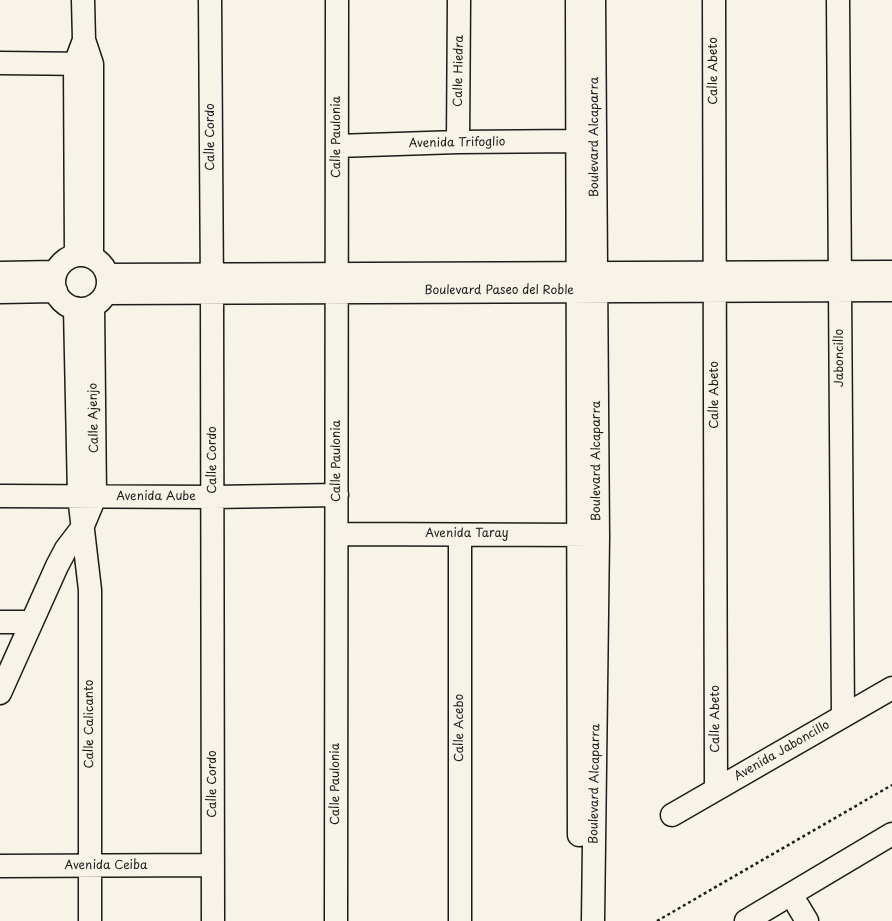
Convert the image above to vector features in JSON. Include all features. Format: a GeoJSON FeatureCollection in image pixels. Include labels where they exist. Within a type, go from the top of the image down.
{"type":"FeatureCollection","features":[{"type":"Feature","properties":{"kind":"street"},"geometry":{"type":"LineString","coordinates":[[83,0],[84,256]]}},
{"type":"Feature","properties":{"kind":"street","name":"Calle Cordo"},"geometry":{"type":"LineString","coordinates":[[210,0],[212,284],[212,921]]}},
{"type":"Feature","properties":{"kind":"street","name":"Calle Paulonia"},"geometry":{"type":"LineString","coordinates":[[336,921],[337,0]]}},
{"type":"Feature","properties":{"kind":"street","name":"Calle Hiedra"},"geometry":{"type":"LineString","coordinates":[[458,142],[459,0]]}},
{"type":"Feature","properties":{"kind":"street","name":"Boulevard Alcaparra"},"geometry":{"type":"LineString","coordinates":[[577,0],[578,141],[587,282]]}},
{"type":"Feature","properties":{"kind":"street","name":"Boulevard Alcaparra"},"geometry":{"type":"LineString","coordinates":[[593,921],[588,535],[587,282],[594,0]]}},
{"type":"Feature","properties":{"kind":"street","name":"Calle Abeto"},"geometry":{"type":"LineString","coordinates":[[714,0],[716,789]]}},
{"type":"Feature","properties":{"kind":"street","name":"Jaboncillo"},"geometry":{"type":"LineString","coordinates":[[838,0],[843,716]]}},
{"type":"Feature","properties":{"kind":"street"},"geometry":{"type":"LineString","coordinates":[[0,64],[84,64]]}},
{"type":"Feature","properties":{"kind":"street","name":"Avenida Trifoglio"},"geometry":{"type":"LineString","coordinates":[[337,146],[458,142],[578,141]]}},
{"type":"Feature","properties":{"kind":"street"},"geometry":{"type":"LineString","coordinates":[[84,256],[103,267],[95,296],[67,305],[60,299],[56,282],[65,260],[84,256]]}},
{"type":"Feature","properties":{"kind":"street","name":"Boulevard Paseo del Roble"},"geometry":{"type":"LineString","coordinates":[[95,296],[212,284],[840,281],[892,272]]}},
{"type":"Feature","properties":{"kind":"street"},"geometry":{"type":"LineString","coordinates":[[0,273],[56,282]]}},
{"type":"Feature","properties":{"kind":"street","name":"Boulevard Paseo del Roble"},"geometry":{"type":"LineString","coordinates":[[840,281],[892,290]]}},
{"type":"Feature","properties":{"kind":"street"},"geometry":{"type":"LineString","coordinates":[[0,292],[56,282]]}},
{"type":"Feature","properties":{"kind":"street","name":"Calle Ajenjo"},"geometry":{"type":"LineString","coordinates":[[0,693],[57,566],[66,549],[82,528],[87,496],[95,296]]}},
{"type":"Feature","properties":{"kind":"street","name":"Avenida Aube"},"geometry":{"type":"LineString","coordinates":[[0,496],[212,497],[337,495]]}},
{"type":"Feature","properties":{"kind":"street","name":"Calle Calicanto"},"geometry":{"type":"LineString","coordinates":[[82,528],[90,590],[90,921]]}},
{"type":"Feature","properties":{"kind":"street","name":"Avenida Taray"},"geometry":{"type":"LineString","coordinates":[[337,534],[588,535]]}},
{"type":"Feature","properties":{"kind":"street","name":"Calle Acebo"},"geometry":{"type":"LineString","coordinates":[[460,535],[460,921]]}},
{"type":"Feature","properties":{"kind":"street","name":"Boulevard Alcaparra"},"geometry":{"type":"LineString","coordinates":[[579,921],[588,535]]}},
{"type":"Feature","properties":{"kind":"street"},"geometry":{"type":"LineString","coordinates":[[0,622],[31,622]]}},
{"type":"Feature","properties":{"kind":"street","name":"Avenida Jaboncillo"},"geometry":{"type":"LineString","coordinates":[[672,815],[892,688]]}},
{"type":"Feature","properties":{"kind":"street"},"geometry":{"type":"LineString","coordinates":[[746,921],[892,834]]}},
{"type":"Feature","properties":{"kind":"street","name":"Avenida Ceiba"},"geometry":{"type":"LineString","coordinates":[[0,866],[213,865]]}},
{"type":"Feature","properties":{"kind":"path"},"geometry":{"type":"LineString","coordinates":[[657,921],[892,785]]}}]}
